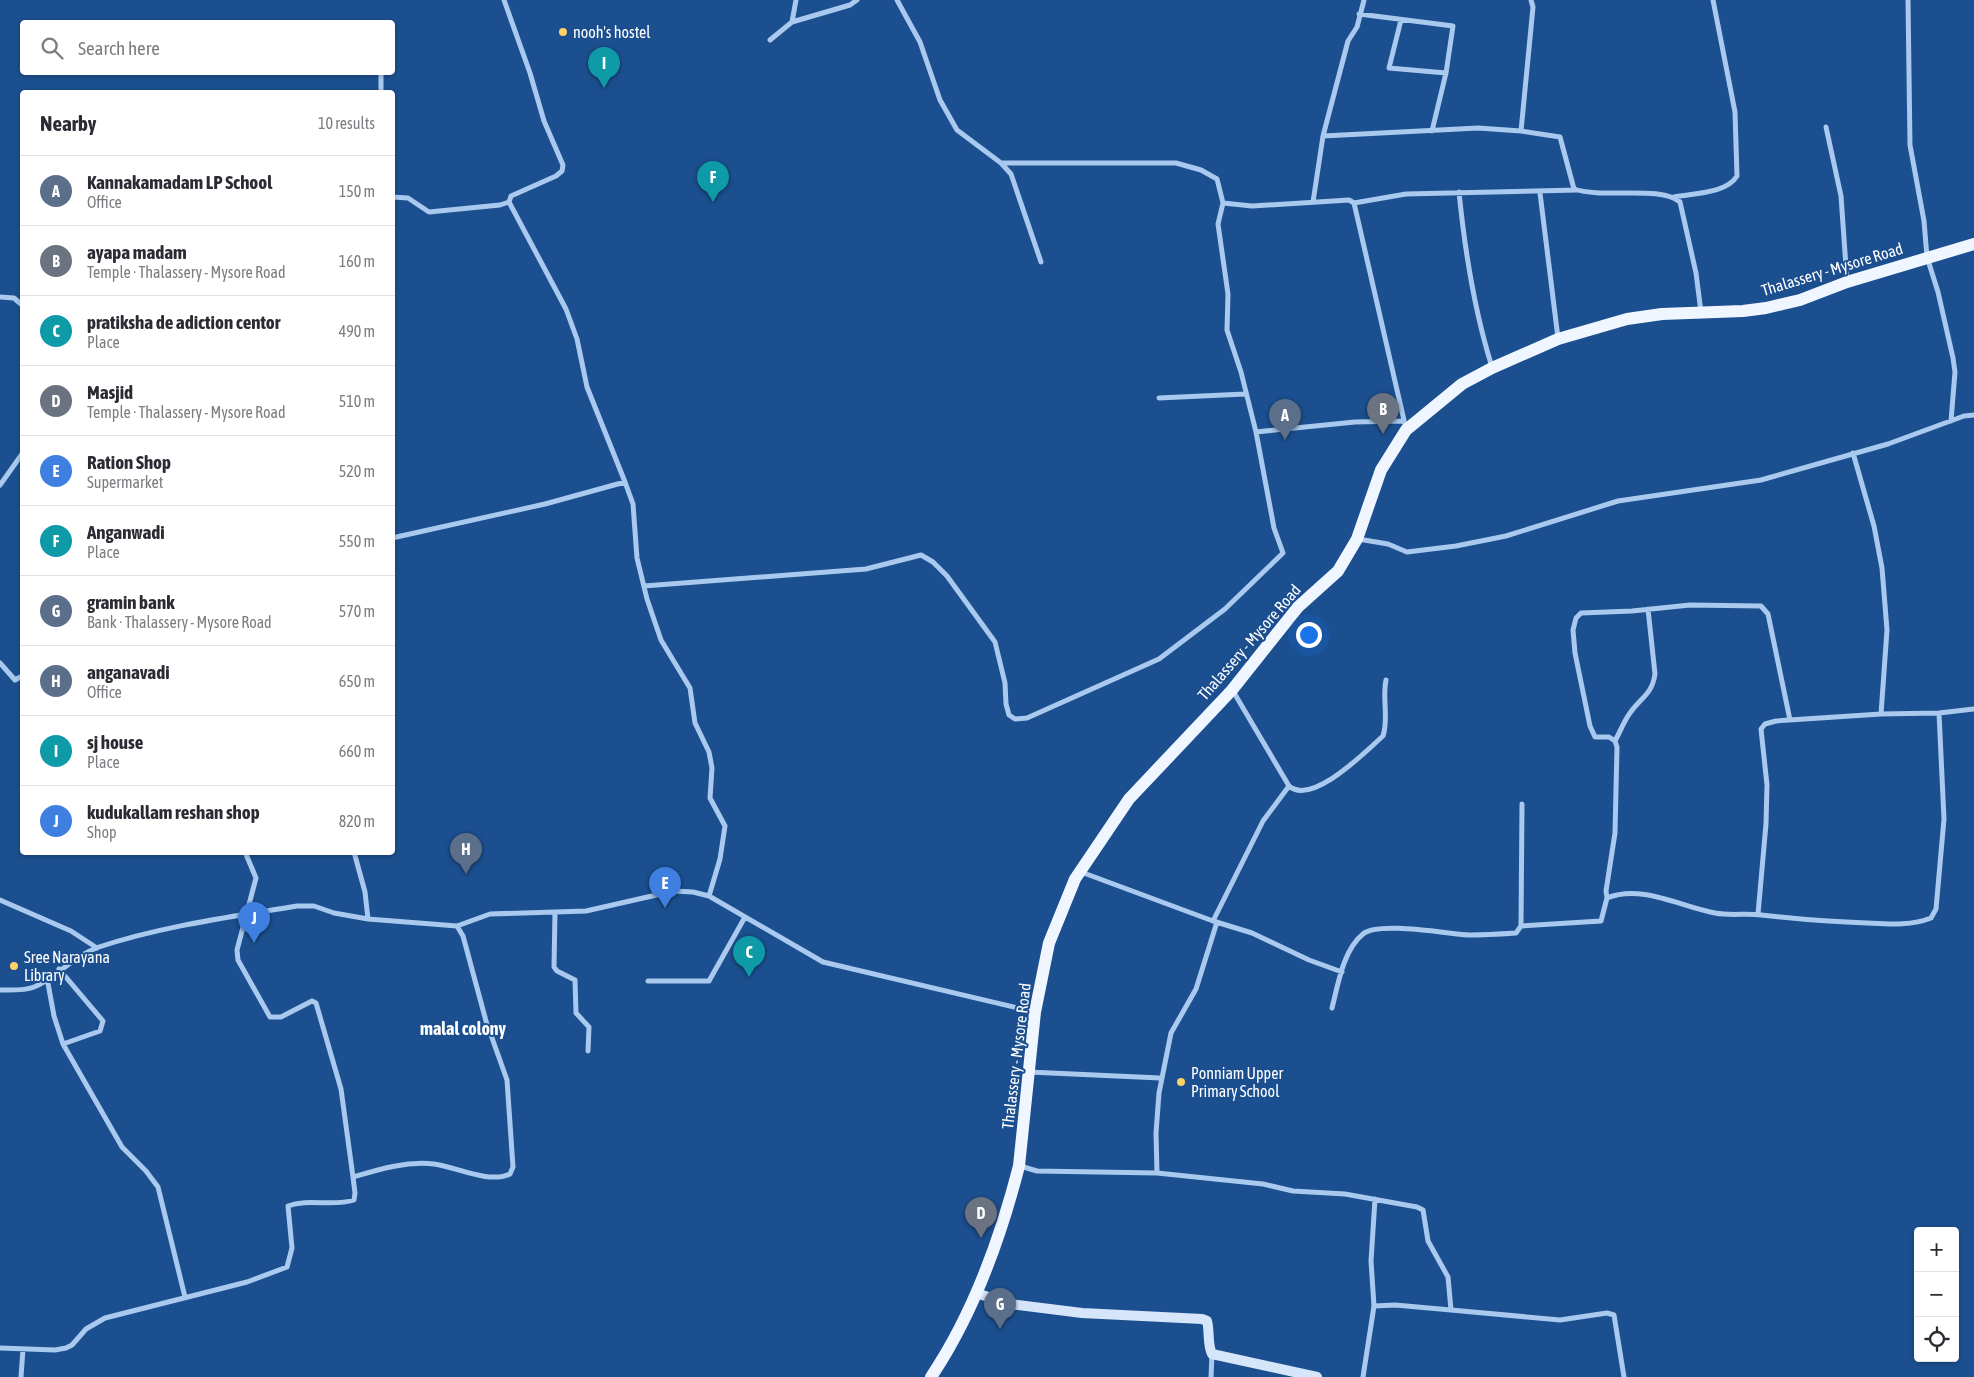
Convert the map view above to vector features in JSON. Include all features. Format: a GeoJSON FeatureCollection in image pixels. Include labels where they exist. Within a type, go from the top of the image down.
{"type":"FeatureCollection","features":[{"type":"Feature","properties":{"kind":"main road","name":"Thalassery - Mysore Road"},"geometry":{"type":"LineString","coordinates":[[931,1377],[948,1352],[992,1259],[1019,1166],[1035,1012],[1049,943],[1080,872],[1129,799],[1232,690],[1298,606],[1338,571],[1357,539],[1381,470],[1405,426],[1462,384],[1492,368],[1558,339],[1627,319],[1662,314],[1743,311],[1766,308],[1800,300],[1847,282],[1974,244]]}},
{"type":"Feature","properties":{"kind":"street"},"geometry":{"type":"LineString","coordinates":[[504,0],[530,73],[544,121],[563,165],[562,171],[556,176],[511,196],[510,202],[566,308],[577,339],[587,387],[633,504],[637,558],[661,640],[690,688],[695,723],[709,752],[712,768],[710,798],[725,826],[720,859],[709,896]]}},
{"type":"Feature","properties":{"kind":"street"},"geometry":{"type":"LineString","coordinates":[[792,22],[796,0]]}},
{"type":"Feature","properties":{"kind":"street"},"geometry":{"type":"LineString","coordinates":[[770,40],[792,22],[850,5],[857,0]]}},
{"type":"Feature","properties":{"kind":"street"},"geometry":{"type":"LineString","coordinates":[[896,0],[920,42],[940,100],[957,130],[1000,163],[1011,174],[1041,262]]}},
{"type":"Feature","properties":{"kind":"street"},"geometry":{"type":"LineString","coordinates":[[1314,202],[1323,136],[1348,41],[1357,27],[1364,0]]}},
{"type":"Feature","properties":{"kind":"street"},"geometry":{"type":"LineString","coordinates":[[1521,132],[1533,7],[1531,0]]}},
{"type":"Feature","properties":{"kind":"street"},"geometry":{"type":"LineString","coordinates":[[1323,136],[1478,128],[1521,132],[1560,137],[1574,189],[1590,194],[1656,194],[1674,197],[1722,187],[1733,182],[1737,176],[1735,112],[1713,0]]}},
{"type":"Feature","properties":{"kind":"street"},"geometry":{"type":"LineString","coordinates":[[1908,0],[1910,144],[1924,222],[1927,257],[1938,292],[1954,358],[1955,372],[1951,421]]}},
{"type":"Feature","properties":{"kind":"street"},"geometry":{"type":"LineString","coordinates":[[1359,14],[1453,26],[1446,72],[1432,131]]}},
{"type":"Feature","properties":{"kind":"street"},"geometry":{"type":"LineString","coordinates":[[1401,20],[1389,68],[1446,72]]}},
{"type":"Feature","properties":{"kind":"street"},"geometry":{"type":"LineString","coordinates":[[381,75],[381,90]]}},
{"type":"Feature","properties":{"kind":"street"},"geometry":{"type":"LineString","coordinates":[[1826,127],[1841,196],[1847,282]]}},
{"type":"Feature","properties":{"kind":"street"},"geometry":{"type":"LineString","coordinates":[[644,586],[866,569],[922,555],[933,562],[947,576],[994,642],[1005,684],[1006,704],[1009,715],[1014,718],[1027,718],[1159,659],[1224,609],[1281,556],[1283,549],[1274,528],[1256,432],[1241,372],[1227,330],[1228,294],[1218,224],[1223,203],[1217,179],[1201,170],[1176,163],[1000,163]]}},
{"type":"Feature","properties":{"kind":"street"},"geometry":{"type":"LineString","coordinates":[[1223,203],[1252,206],[1349,200],[1354,203],[1406,194],[1578,190]]}},
{"type":"Feature","properties":{"kind":"street"},"geometry":{"type":"LineString","coordinates":[[1459,192],[1464,242],[1480,329],[1492,368]]}},
{"type":"Feature","properties":{"kind":"street"},"geometry":{"type":"LineString","coordinates":[[1540,192],[1558,339]]}},
{"type":"Feature","properties":{"kind":"street"},"geometry":{"type":"LineString","coordinates":[[395,197],[408,198],[429,212],[500,205],[510,202]]}},
{"type":"Feature","properties":{"kind":"street"},"geometry":{"type":"LineString","coordinates":[[1674,197],[1680,202],[1683,213],[1696,273],[1701,312]]}},
{"type":"Feature","properties":{"kind":"street"},"geometry":{"type":"LineString","coordinates":[[1256,432],[1355,422],[1405,426],[1354,203]]}},
{"type":"Feature","properties":{"kind":"street"},"geometry":{"type":"LineString","coordinates":[[0,297],[14,298],[20,303]]}},
{"type":"Feature","properties":{"kind":"street"},"geometry":{"type":"LineString","coordinates":[[1159,398],[1245,394]]}},
{"type":"Feature","properties":{"kind":"street"},"geometry":{"type":"LineString","coordinates":[[1357,539],[1388,544],[1407,552],[1456,546],[1506,536],[1618,501],[1761,480],[1904,439],[1951,421],[1974,415]]}},
{"type":"Feature","properties":{"kind":"street"},"geometry":{"type":"LineString","coordinates":[[1853,453],[1874,526],[1883,576],[1887,630],[1881,714]]}},
{"type":"Feature","properties":{"kind":"street"},"geometry":{"type":"LineString","coordinates":[[0,485],[20,457]]}},
{"type":"Feature","properties":{"kind":"street"},"geometry":{"type":"LineString","coordinates":[[395,537],[545,504],[625,482]]}},
{"type":"Feature","properties":{"kind":"street"},"geometry":{"type":"LineString","coordinates":[[1616,741],[1609,737],[1595,737],[1590,726],[1575,653],[1573,630],[1576,618],[1581,613],[1690,605],[1761,606],[1768,614],[1790,720]]}},
{"type":"Feature","properties":{"kind":"street"},"geometry":{"type":"LineString","coordinates":[[1521,926],[1601,921],[1607,898],[1617,805],[1618,772],[1616,741],[1630,713],[1650,692],[1655,674],[1648,609]]}},
{"type":"Feature","properties":{"kind":"street"},"geometry":{"type":"LineString","coordinates":[[0,663],[15,680],[20,677]]}},
{"type":"Feature","properties":{"kind":"street"},"geometry":{"type":"LineString","coordinates":[[1232,690],[1289,786],[1294,790],[1303,792],[1328,781],[1383,736],[1386,725],[1384,692],[1386,680]]}},
{"type":"Feature","properties":{"kind":"street"},"geometry":{"type":"LineString","coordinates":[[1758,914],[1766,824],[1767,785],[1761,729],[1765,724],[1790,720],[1881,714],[1939,713],[1974,709]]}},
{"type":"Feature","properties":{"kind":"street"},"geometry":{"type":"LineString","coordinates":[[1607,898],[1614,895],[1642,894],[1715,913],[1758,914],[1789,919],[1895,924],[1921,922],[1931,918],[1936,909],[1944,819],[1939,713]]}},
{"type":"Feature","properties":{"kind":"street"},"geometry":{"type":"LineString","coordinates":[[1157,1172],[1156,1133],[1160,1078],[1171,1033],[1196,989],[1215,922],[1263,821],[1289,786]]}},
{"type":"Feature","properties":{"kind":"street"},"geometry":{"type":"LineString","coordinates":[[1332,1008],[1342,972],[1353,946],[1363,934],[1372,929],[1382,928],[1470,935],[1516,933],[1521,926],[1522,804]]}},
{"type":"Feature","properties":{"kind":"street"},"geometry":{"type":"LineString","coordinates":[[0,1348],[66,1348],[72,1345],[86,1329],[105,1318],[267,1276],[287,1267],[292,1256],[288,1206],[354,1200],[354,1176],[341,1089],[316,1003],[312,1001],[281,1017],[270,1017],[266,1014],[238,960],[236,950],[256,878],[246,855]]}},
{"type":"Feature","properties":{"kind":"street"},"geometry":{"type":"LineString","coordinates":[[355,855],[365,892],[368,919]]}},
{"type":"Feature","properties":{"kind":"street"},"geometry":{"type":"LineString","coordinates":[[1080,872],[1215,922],[1265,938],[1309,960],[1342,972]]}},
{"type":"Feature","properties":{"kind":"street"},"geometry":{"type":"LineString","coordinates":[[0,990],[20,990],[34,987],[59,969],[97,948],[194,924],[297,906],[314,906],[334,913],[368,919],[457,926],[490,914],[586,911],[674,891],[693,892],[709,896],[823,962],[1035,1012]]}},
{"type":"Feature","properties":{"kind":"street"},"geometry":{"type":"LineString","coordinates":[[0,900],[71,931],[97,948]]}},
{"type":"Feature","properties":{"kind":"street"},"geometry":{"type":"LineString","coordinates":[[555,912],[554,967],[557,971],[575,980],[576,1013],[590,1026],[588,1051]]}},
{"type":"Feature","properties":{"kind":"street"},"geometry":{"type":"LineString","coordinates":[[648,981],[709,981],[745,917]]}},
{"type":"Feature","properties":{"kind":"street"},"geometry":{"type":"LineString","coordinates":[[354,1176],[396,1165],[433,1164],[487,1176],[510,1174],[513,1167],[507,1080],[486,1021],[463,936],[457,926]]}},
{"type":"Feature","properties":{"kind":"street"},"geometry":{"type":"LineString","coordinates":[[59,969],[102,1021],[100,1031],[63,1044]]}},
{"type":"Feature","properties":{"kind":"street"},"geometry":{"type":"LineString","coordinates":[[47,978],[54,1016],[63,1044],[122,1147],[146,1171],[158,1187],[185,1297]]}},
{"type":"Feature","properties":{"kind":"street"},"geometry":{"type":"LineString","coordinates":[[1028,1072],[1160,1078]]}},
{"type":"Feature","properties":{"kind":"street"},"geometry":{"type":"LineString","coordinates":[[1019,1166],[1037,1171],[1157,1172],[1263,1184],[1293,1191],[1345,1194],[1409,1204],[1423,1210],[1428,1241],[1448,1277],[1451,1310]]}},
{"type":"Feature","properties":{"kind":"street"},"geometry":{"type":"LineString","coordinates":[[1363,1377],[1374,1306],[1371,1261],[1375,1199]]}},
{"type":"Feature","properties":{"kind":"street"},"geometry":{"type":"LineString","coordinates":[[976,1293],[1010,1304],[1082,1313],[1202,1319],[1207,1321],[1212,1354],[1211,1377]]}},
{"type":"Feature","properties":{"kind":"street"},"geometry":{"type":"LineString","coordinates":[[1374,1306],[1395,1305],[1560,1320],[1607,1313],[1614,1315],[1624,1377]]}},
{"type":"Feature","properties":{"kind":"street"},"geometry":{"type":"LineString","coordinates":[[21,1377],[23,1349]]}},
{"type":"Feature","properties":{"kind":"street"},"geometry":{"type":"LineString","coordinates":[[1212,1354],[1316,1377]]}},
{"type":"Feature","properties":{"kind":"place","name":"nooh's hostel"},"geometry":{"type":"Point","coordinates":[563,32]}},
{"type":"Feature","properties":{"kind":"place","name":"sj house"},"geometry":{"type":"Point","coordinates":[604,88]}},
{"type":"Feature","properties":{"kind":"place","name":"Anganwadi"},"geometry":{"type":"Point","coordinates":[713,202]}},
{"type":"Feature","properties":{"kind":"place","name":"ayapa madam"},"geometry":{"type":"Point","coordinates":[1383,434]}},
{"type":"Feature","properties":{"kind":"place","name":"Kannakamadam LP School"},"geometry":{"type":"Point","coordinates":[1285,440]}},
{"type":"Feature","properties":{"kind":"place","name":"anganavadi"},"geometry":{"type":"Point","coordinates":[466,874]}},
{"type":"Feature","properties":{"kind":"place","name":"Ration Shop"},"geometry":{"type":"Point","coordinates":[665,908]}},
{"type":"Feature","properties":{"kind":"place","name":"kudukallam reshan shop"},"geometry":{"type":"Point","coordinates":[254,943]}},
{"type":"Feature","properties":{"kind":"place","name":"Sree Narayana Library"},"geometry":{"type":"Point","coordinates":[14,966]}},
{"type":"Feature","properties":{"kind":"place","name":"pratiksha de adiction centor"},"geometry":{"type":"Point","coordinates":[749,977]}},
{"type":"Feature","properties":{"kind":"place","name":"Ponniam Upper Primary School"},"geometry":{"type":"Point","coordinates":[1181,1082]}},
{"type":"Feature","properties":{"kind":"place","name":"Masjid"},"geometry":{"type":"Point","coordinates":[981,1238]}},
{"type":"Feature","properties":{"kind":"place","name":"gramin bank"},"geometry":{"type":"Point","coordinates":[1000,1329]}},
{"type":"Feature","properties":{"kind":"district","name":"malal colony"},"geometry":{"type":"Point","coordinates":[463,1028]}}]}
